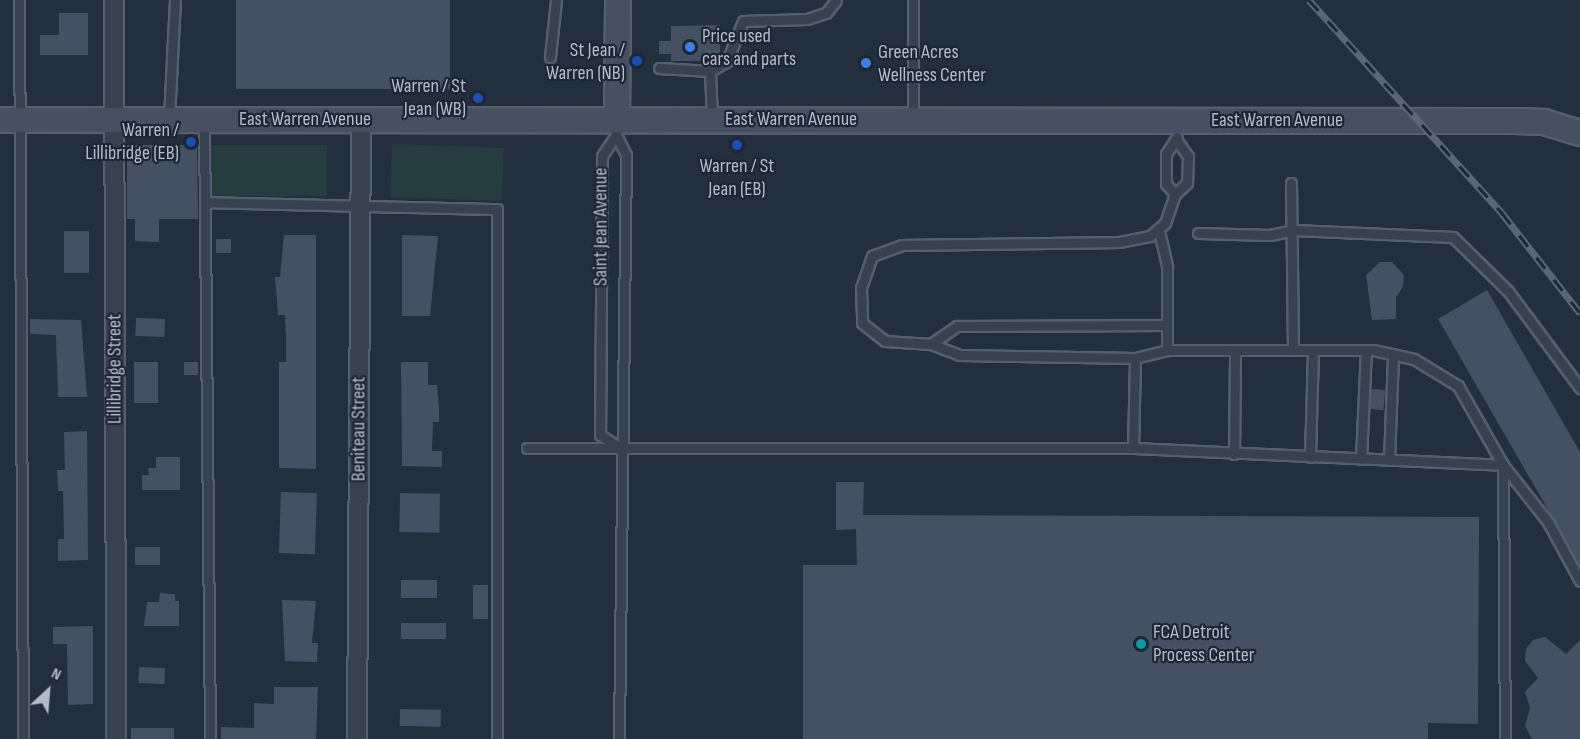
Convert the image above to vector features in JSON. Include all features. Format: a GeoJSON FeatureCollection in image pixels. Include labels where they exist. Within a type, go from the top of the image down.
{"type":"FeatureCollection","features":[{"type":"Feature","properties":{"kind":"main road"},"geometry":{"type":"LineString","coordinates":[[617,127],[618,0]]}},
{"type":"Feature","properties":{"kind":"main road","name":"East Warren Avenue"},"geometry":{"type":"LineString","coordinates":[[10,120],[204,118],[617,127],[712,119],[913,120],[1177,130],[1515,121],[1544,122],[1580,133]]}},
{"type":"Feature","properties":{"kind":"street","name":"Lillibridge Street"},"geometry":{"type":"LineString","coordinates":[[114,0],[116,739]]}},
{"type":"Feature","properties":{"kind":"street","name":"Beniteau Street"},"geometry":{"type":"LineString","coordinates":[[357,739],[361,120]]}},
{"type":"Feature","properties":{"kind":"lane"},"geometry":{"type":"LineString","coordinates":[[19,0],[10,120],[23,739]]}},
{"type":"Feature","properties":{"kind":"lane"},"geometry":{"type":"LineString","coordinates":[[169,118],[175,0]]}},
{"type":"Feature","properties":{"kind":"lane"},"geometry":{"type":"LineString","coordinates":[[550,57],[556,0]]}},
{"type":"Feature","properties":{"kind":"lane"},"geometry":{"type":"LineString","coordinates":[[659,68],[710,71],[727,61],[743,21],[807,19],[826,13],[836,0]]}},
{"type":"Feature","properties":{"kind":"lane"},"geometry":{"type":"LineString","coordinates":[[913,0],[913,120]]}},
{"type":"Feature","properties":{"kind":"lane"},"geometry":{"type":"LineString","coordinates":[[710,71],[712,119]]}},
{"type":"Feature","properties":{"kind":"lane"},"geometry":{"type":"LineString","coordinates":[[204,118],[210,739]]}},
{"type":"Feature","properties":{"kind":"lane","name":"Saint Jean Avenue"},"geometry":{"type":"LineString","coordinates":[[617,127],[602,156],[600,435],[621,448]]}},
{"type":"Feature","properties":{"kind":"lane","name":"Saint Jean Avenue"},"geometry":{"type":"LineString","coordinates":[[617,127],[626,155],[619,739]]}},
{"type":"Feature","properties":{"kind":"lane"},"geometry":{"type":"LineString","coordinates":[[1175,194],[1166,184],[1166,154],[1177,130]]}},
{"type":"Feature","properties":{"kind":"lane"},"geometry":{"type":"LineString","coordinates":[[1177,130],[1188,156],[1187,183],[1175,194],[1171,213],[1159,231],[1120,242],[902,246],[872,256],[861,288],[862,323],[885,341],[931,344],[960,355],[1135,358],[1167,350],[1366,350],[1414,359],[1458,386],[1503,465],[1548,522],[1580,581]]}},
{"type":"Feature","properties":{"kind":"lane"},"geometry":{"type":"LineString","coordinates":[[1291,183],[1294,230],[1293,350]]}},
{"type":"Feature","properties":{"kind":"lane"},"geometry":{"type":"LineString","coordinates":[[205,202],[360,203],[497,209],[497,739]]}},
{"type":"Feature","properties":{"kind":"lane"},"geometry":{"type":"LineString","coordinates":[[1198,233],[1270,235],[1294,230],[1454,237],[1508,291],[1580,387]]}},
{"type":"Feature","properties":{"kind":"lane"},"geometry":{"type":"LineString","coordinates":[[1159,231],[1167,267],[1167,350]]}},
{"type":"Feature","properties":{"kind":"lane"},"geometry":{"type":"LineString","coordinates":[[931,344],[957,326],[1167,325]]}},
{"type":"Feature","properties":{"kind":"lane"},"geometry":{"type":"LineString","coordinates":[[1234,350],[1234,454]]}},
{"type":"Feature","properties":{"kind":"lane"},"geometry":{"type":"LineString","coordinates":[[1310,457],[1313,350]]}},
{"type":"Feature","properties":{"kind":"lane"},"geometry":{"type":"LineString","coordinates":[[1361,459],[1366,350]]}},
{"type":"Feature","properties":{"kind":"lane"},"geometry":{"type":"LineString","coordinates":[[1389,460],[1394,354]]}},
{"type":"Feature","properties":{"kind":"lane"},"geometry":{"type":"LineString","coordinates":[[1133,448],[1135,358]]}},
{"type":"Feature","properties":{"kind":"lane"},"geometry":{"type":"LineString","coordinates":[[528,448],[1133,448],[1503,465]]}},
{"type":"Feature","properties":{"kind":"lane"},"geometry":{"type":"LineString","coordinates":[[1503,465],[1505,739]]}},
{"type":"Feature","properties":{"kind":"green space"},"geometry":{"type":"Polygon","coordinates":[[[392,144],[504,148],[502,201],[390,197],[392,144]]]}},
{"type":"Feature","properties":{"kind":"green space"},"geometry":{"type":"Polygon","coordinates":[[[210,145],[327,145],[327,196],[210,196],[210,145]]]}},
{"type":"Feature","properties":{"kind":"building"},"geometry":{"type":"Polygon","coordinates":[[[236,0],[450,0],[450,89],[236,89],[236,0]]]}},
{"type":"Feature","properties":{"kind":"building"},"geometry":{"type":"Polygon","coordinates":[[[59,13],[88,13],[88,55],[40,55],[40,35],[59,35],[59,13]]]}},
{"type":"Feature","properties":{"kind":"building","name":"Price used cars and parts"},"geometry":{"type":"Polygon","coordinates":[[[720,25],[720,57],[714,61],[671,61],[671,54],[659,54],[659,41],[671,41],[671,26],[720,25]]]}},
{"type":"Feature","properties":{"kind":"building"},"geometry":{"type":"Polygon","coordinates":[[[127,145],[197,145],[198,219],[159,219],[159,242],[135,241],[135,219],[127,219],[127,145]]]}},
{"type":"Feature","properties":{"kind":"building"},"geometry":{"type":"Polygon","coordinates":[[[64,231],[89,231],[89,273],[64,273],[64,231]]]}},
{"type":"Feature","properties":{"kind":"building"},"geometry":{"type":"Polygon","coordinates":[[[284,235],[316,235],[316,469],[279,468],[279,362],[286,362],[286,338],[285,315],[278,315],[275,277],[280,277],[284,235]]]}},
{"type":"Feature","properties":{"kind":"building"},"geometry":{"type":"Polygon","coordinates":[[[402,235],[438,236],[430,316],[402,316],[402,235]]]}},
{"type":"Feature","properties":{"kind":"building"},"geometry":{"type":"Polygon","coordinates":[[[216,239],[231,239],[231,253],[216,253],[216,239]]]}},
{"type":"Feature","properties":{"kind":"building"},"geometry":{"type":"Polygon","coordinates":[[[1380,262],[1392,262],[1404,275],[1403,287],[1396,297],[1396,319],[1372,320],[1366,275],[1380,262]]]}},
{"type":"Feature","properties":{"kind":"building"},"geometry":{"type":"Polygon","coordinates":[[[1487,290],[1580,452],[1580,565],[1438,319],[1487,290]]]}},
{"type":"Feature","properties":{"kind":"building"},"geometry":{"type":"Polygon","coordinates":[[[136,318],[165,319],[164,337],[135,336],[136,318]]]}},
{"type":"Feature","properties":{"kind":"building"},"geometry":{"type":"Polygon","coordinates":[[[30,319],[81,320],[87,397],[58,397],[56,335],[30,334],[30,319]]]}},
{"type":"Feature","properties":{"kind":"building"},"geometry":{"type":"Polygon","coordinates":[[[134,362],[158,362],[158,403],[134,403],[134,362]]]}},
{"type":"Feature","properties":{"kind":"building"},"geometry":{"type":"Polygon","coordinates":[[[184,362],[198,362],[198,375],[184,375],[184,362]]]}},
{"type":"Feature","properties":{"kind":"building"},"geometry":{"type":"Polygon","coordinates":[[[401,362],[428,362],[428,385],[437,385],[439,422],[433,422],[432,451],[442,451],[442,467],[402,466],[401,362]]]}},
{"type":"Feature","properties":{"kind":"building"},"geometry":{"type":"Polygon","coordinates":[[[1371,389],[1385,390],[1384,410],[1370,409],[1371,389]]]}},
{"type":"Feature","properties":{"kind":"building"},"geometry":{"type":"Polygon","coordinates":[[[87,431],[88,560],[58,561],[58,539],[64,539],[63,491],[58,491],[57,470],[65,470],[64,432],[87,431]]]}},
{"type":"Feature","properties":{"kind":"building"},"geometry":{"type":"Polygon","coordinates":[[[156,457],[180,457],[180,490],[142,490],[142,475],[149,475],[148,468],[156,468],[156,457]]]}},
{"type":"Feature","properties":{"kind":"building","name":"FCA Detroit Process Center"},"geometry":{"type":"Polygon","coordinates":[[[836,482],[864,482],[863,515],[1479,517],[1478,724],[1428,723],[1428,739],[803,739],[803,565],[857,565],[856,529],[836,530],[836,482]]]}},
{"type":"Feature","properties":{"kind":"building"},"geometry":{"type":"Polygon","coordinates":[[[281,492],[317,493],[315,554],[279,553],[281,492]]]}},
{"type":"Feature","properties":{"kind":"building"},"geometry":{"type":"Polygon","coordinates":[[[400,493],[440,494],[439,533],[399,532],[400,493]]]}},
{"type":"Feature","properties":{"kind":"building"},"geometry":{"type":"Polygon","coordinates":[[[135,547],[160,547],[160,565],[135,565],[135,547]]]}},
{"type":"Feature","properties":{"kind":"building"},"geometry":{"type":"Polygon","coordinates":[[[401,580],[437,580],[437,598],[401,598],[401,580]]]}},
{"type":"Feature","properties":{"kind":"building"},"geometry":{"type":"Polygon","coordinates":[[[473,585],[488,585],[488,619],[473,619],[473,585]]]}},
{"type":"Feature","properties":{"kind":"building"},"geometry":{"type":"Polygon","coordinates":[[[160,593],[175,594],[175,601],[179,601],[179,626],[144,626],[147,602],[159,602],[160,593]]]}},
{"type":"Feature","properties":{"kind":"building"},"geometry":{"type":"Polygon","coordinates":[[[282,600],[316,601],[312,643],[318,643],[317,662],[285,661],[282,600]]]}},
{"type":"Feature","properties":{"kind":"building"},"geometry":{"type":"Polygon","coordinates":[[[401,623],[446,623],[446,639],[401,639],[401,623]]]}},
{"type":"Feature","properties":{"kind":"building"},"geometry":{"type":"Polygon","coordinates":[[[93,626],[93,704],[68,705],[67,644],[53,644],[53,627],[93,626]]]}},
{"type":"Feature","properties":{"kind":"building"},"geometry":{"type":"Polygon","coordinates":[[[1545,637],[1566,654],[1580,640],[1580,739],[1532,739],[1525,726],[1530,708],[1525,692],[1538,678],[1525,661],[1526,649],[1533,640],[1545,637]]]}},
{"type":"Feature","properties":{"kind":"building"},"geometry":{"type":"Polygon","coordinates":[[[139,667],[165,668],[164,684],[138,683],[139,667]]]}},
{"type":"Feature","properties":{"kind":"building"},"geometry":{"type":"Polygon","coordinates":[[[274,687],[318,687],[316,739],[221,739],[221,727],[254,728],[254,703],[274,704],[274,687]]]}},
{"type":"Feature","properties":{"kind":"building"},"geometry":{"type":"Polygon","coordinates":[[[400,709],[441,710],[441,727],[400,726],[400,709]]]}},
{"type":"Feature","properties":{"kind":"building"},"geometry":{"type":"Polygon","coordinates":[[[131,728],[174,728],[174,739],[131,739],[131,728]]]}},
{"type":"Feature","properties":{"kind":"railway"},"geometry":{"type":"LineString","coordinates":[[1309,0],[1502,213],[1580,313]]}},
{"type":"Feature","properties":{"kind":"place","name":"Price used cars and parts"},"geometry":{"type":"Point","coordinates":[690,47]}},
{"type":"Feature","properties":{"kind":"place","name":"St Jean / Warren (NB)"},"geometry":{"type":"Point","coordinates":[637,61]}},
{"type":"Feature","properties":{"kind":"place","name":"Green Acres Wellness Center"},"geometry":{"type":"Point","coordinates":[866,63]}},
{"type":"Feature","properties":{"kind":"place","name":"Warren / St Jean (WB)"},"geometry":{"type":"Point","coordinates":[478,98]}},
{"type":"Feature","properties":{"kind":"place","name":"Warren / Lillibridge (EB)"},"geometry":{"type":"Point","coordinates":[191,142]}},
{"type":"Feature","properties":{"kind":"place","name":"Warren / St Jean (EB)"},"geometry":{"type":"Point","coordinates":[737,145]}},
{"type":"Feature","properties":{"kind":"place","name":"FCA Detroit Process Center"},"geometry":{"type":"Point","coordinates":[1141,644]}}]}
